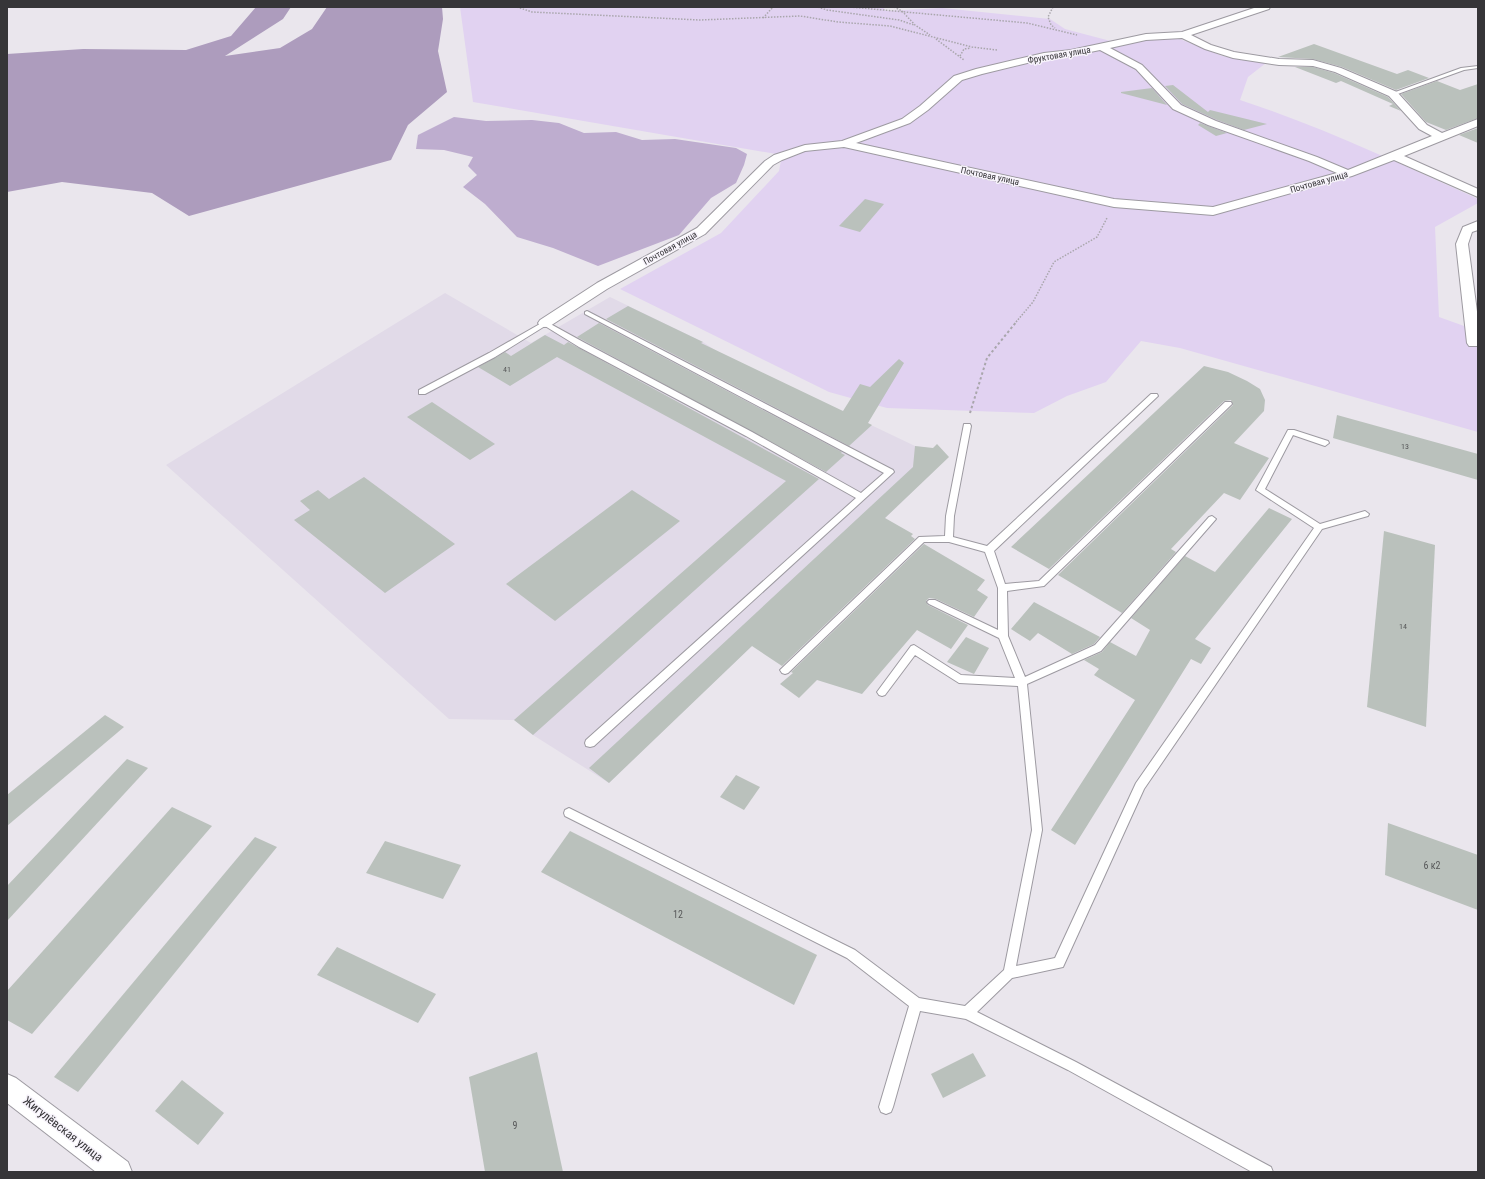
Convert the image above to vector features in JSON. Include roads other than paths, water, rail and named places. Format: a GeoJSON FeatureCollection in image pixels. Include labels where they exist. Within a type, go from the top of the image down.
{"type":"FeatureCollection","features":[{"type":"Feature","properties":{"kind":"street","name":"Фруктовая улица"},"geometry":{"type":"LineString","coordinates":[[844,144],[906,121],[924,108],[958,78],[980,71],[1044,56],[1102,47],[1146,37],[1183,35],[1266,7]]}},
{"type":"Feature","properties":{"kind":"street"},"geometry":{"type":"LineString","coordinates":[[1183,35],[1208,47],[1233,55],[1279,62],[1314,63],[1351,76],[1393,94],[1422,127],[1440,136]]}},
{"type":"Feature","properties":{"kind":"street"},"geometry":{"type":"LineString","coordinates":[[1102,47],[1139,67],[1177,106],[1193,115],[1212,124],[1313,159],[1348,174]]}},
{"type":"Feature","properties":{"kind":"street","name":"Почтовая улица"},"geometry":{"type":"LineString","coordinates":[[545,323],[595,290],[701,231],[758,173],[782,155],[803,147],[844,144],[1114,203],[1213,211],[1348,174],[1478,122]]}},
{"type":"Feature","properties":{"kind":"street"},"geometry":{"type":"LineString","coordinates":[[1395,156],[1478,193]]}},
{"type":"Feature","properties":{"kind":"street"},"geometry":{"type":"LineString","coordinates":[[1474,343],[1462,244],[1467,230],[1478,225]]}},
{"type":"Feature","properties":{"kind":"street","name":"Жигулёвская улица"},"geometry":{"type":"LineString","coordinates":[[7,1087],[118,1172]]}},
{"type":"Feature","properties":{"kind":"lane"},"geometry":{"type":"LineString","coordinates":[[1393,94],[1463,70],[1478,67]]}},
{"type":"Feature","properties":{"kind":"lane"},"geometry":{"type":"LineString","coordinates":[[586,313],[890,472],[590,743]]}},
{"type":"Feature","properties":{"kind":"lane"},"geometry":{"type":"LineString","coordinates":[[422,392],[492,355],[545,323],[582,345],[749,434],[861,497]]}},
{"type":"Feature","properties":{"kind":"lane"},"geometry":{"type":"LineString","coordinates":[[989,550],[1154,396]]}},
{"type":"Feature","properties":{"kind":"lane"},"geometry":{"type":"LineString","coordinates":[[1002,588],[1041,584],[1228,404]]}},
{"type":"Feature","properties":{"kind":"lane"},"geometry":{"type":"LineString","coordinates":[[949,538],[950,516],[966,426]]}},
{"type":"Feature","properties":{"kind":"lane"},"geometry":{"type":"LineString","coordinates":[[1319,527],[1260,490],[1291,432],[1325,443]]}},
{"type":"Feature","properties":{"kind":"lane"},"geometry":{"type":"LineString","coordinates":[[967,1013],[1009,973],[1059,963],[1140,786],[1319,527],[1365,514]]}},
{"type":"Feature","properties":{"kind":"lane"},"geometry":{"type":"LineString","coordinates":[[882,692],[914,649],[959,679],[1022,682],[1098,648],[1212,519]]}},
{"type":"Feature","properties":{"kind":"lane"},"geometry":{"type":"LineString","coordinates":[[785,670],[922,539],[949,538],[989,550]]}},
{"type":"Feature","properties":{"kind":"lane"},"geometry":{"type":"LineString","coordinates":[[989,550],[1002,588],[1003,636],[1022,682],[1037,830],[1009,973]]}},
{"type":"Feature","properties":{"kind":"lane"},"geometry":{"type":"LineString","coordinates":[[932,602],[1003,636]]}},
{"type":"Feature","properties":{"kind":"lane"},"geometry":{"type":"LineString","coordinates":[[569,814],[851,954],[916,1004],[967,1013],[1072,1066],[1266,1172]]}},
{"type":"Feature","properties":{"kind":"lane"},"geometry":{"type":"LineString","coordinates":[[886,1106],[916,1004]]}}]}
